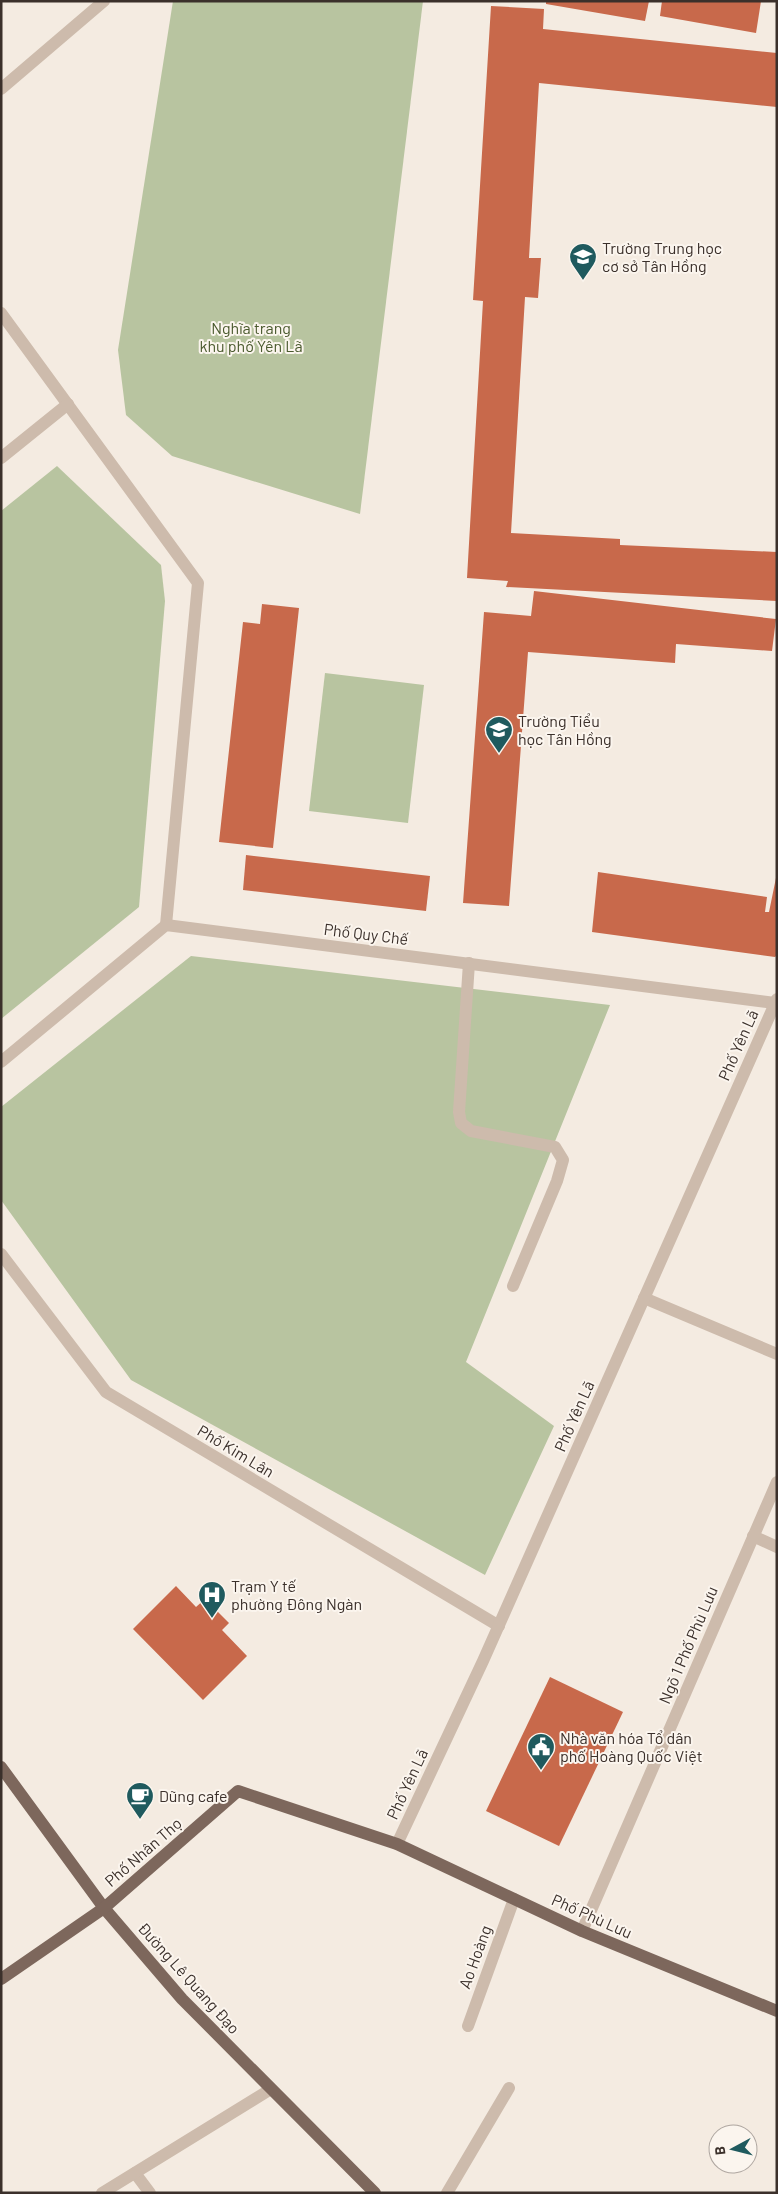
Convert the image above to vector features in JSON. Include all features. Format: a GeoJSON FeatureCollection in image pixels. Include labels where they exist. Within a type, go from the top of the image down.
{"type":"FeatureCollection","features":[{"type":"Feature","properties":{"kind":"main road","name":"Đường Lê Quang Đạo"},"geometry":{"type":"LineString","coordinates":[[1,1767],[104,1908],[182,1999],[375,2193]]}},
{"type":"Feature","properties":{"kind":"main road","name":"Phố Nhân Thọ"},"geometry":{"type":"LineString","coordinates":[[1,1979],[104,1908],[238,1791],[397,1844]]}},
{"type":"Feature","properties":{"kind":"main road","name":"Phố Phù Lưu"},"geometry":{"type":"LineString","coordinates":[[397,1844],[582,1931],[777,2011]]}},
{"type":"Feature","properties":{"kind":"street"},"geometry":{"type":"LineString","coordinates":[[1,90],[104,1]]}},
{"type":"Feature","properties":{"kind":"street"},"geometry":{"type":"LineString","coordinates":[[1,313],[198,583],[166,925],[1,1062]]}},
{"type":"Feature","properties":{"kind":"street"},"geometry":{"type":"LineString","coordinates":[[1,458],[68,404]]}},
{"type":"Feature","properties":{"kind":"street","name":"Phố Quy Chế"},"geometry":{"type":"LineString","coordinates":[[166,925],[776,1001]]}},
{"type":"Feature","properties":{"kind":"street"},"geometry":{"type":"LineString","coordinates":[[468,963],[460,1112],[462,1123],[471,1131],[555,1147],[563,1160],[513,1286]]}},
{"type":"Feature","properties":{"kind":"street","name":"Phố Yên Lã"},"geometry":{"type":"LineString","coordinates":[[397,1844],[499,1626],[776,1001]]}},
{"type":"Feature","properties":{"kind":"street","name":"Phố Kim Lân"},"geometry":{"type":"LineString","coordinates":[[1,1254],[106,1392],[499,1626]]}},
{"type":"Feature","properties":{"kind":"street"},"geometry":{"type":"LineString","coordinates":[[644,1298],[777,1354]]}},
{"type":"Feature","properties":{"kind":"street","name":"Ngõ 1 Phố Phù Lưu"},"geometry":{"type":"LineString","coordinates":[[582,1931],[777,1482]]}},
{"type":"Feature","properties":{"kind":"street"},"geometry":{"type":"LineString","coordinates":[[753,1536],[777,1547]]}},
{"type":"Feature","properties":{"kind":"street","name":"Ao Hoàng"},"geometry":{"type":"LineString","coordinates":[[468,2026],[514,1899]]}},
{"type":"Feature","properties":{"kind":"street"},"geometry":{"type":"LineString","coordinates":[[102,2193],[271,2088]]}},
{"type":"Feature","properties":{"kind":"street"},"geometry":{"type":"LineString","coordinates":[[447,2193],[509,2088]]}},
{"type":"Feature","properties":{"kind":"street"},"geometry":{"type":"LineString","coordinates":[[135,2173],[150,2193]]}},
{"type":"Feature","properties":{"kind":"green space","name":"Nghĩa trang khu phố Yên Lã"},"geometry":{"type":"Polygon","coordinates":[[[173,1],[423,1],[360,514],[172,456],[126,415],[118,350],[173,1]]]}},
{"type":"Feature","properties":{"kind":"green space"},"geometry":{"type":"Polygon","coordinates":[[[57,466],[161,565],[165,601],[139,907],[1,1019],[1,511],[57,466]]]}},
{"type":"Feature","properties":{"kind":"green space"},"geometry":{"type":"Polygon","coordinates":[[[325,673],[424,685],[408,823],[309,811],[325,673]]]}},
{"type":"Feature","properties":{"kind":"green space"},"geometry":{"type":"Polygon","coordinates":[[[191,956],[610,1005],[466,1362],[554,1426],[485,1575],[131,1380],[1,1200],[1,1107],[191,956]]]}},
{"type":"Feature","properties":{"kind":"building"},"geometry":{"type":"Polygon","coordinates":[[[546,1],[649,1],[645,21],[546,4],[546,1]]]}},
{"type":"Feature","properties":{"kind":"building"},"geometry":{"type":"Polygon","coordinates":[[[662,1],[761,1],[756,33],[660,16],[662,1]]]}},
{"type":"Feature","properties":{"kind":"building"},"geometry":{"type":"Polygon","coordinates":[[[491,6],[544,9],[543,29],[777,53],[777,107],[539,83],[529,258],[541,258],[538,298],[525,297],[511,533],[620,539],[620,545],[777,552],[777,601],[506,587],[508,581],[467,578],[483,301],[473,300],[491,6]]]}},
{"type":"Feature","properties":{"kind":"building"},"geometry":{"type":"Polygon","coordinates":[[[534,591],[776,619],[772,651],[676,644],[675,663],[528,652],[509,906],[463,903],[484,612],[531,616],[534,591]]]}},
{"type":"Feature","properties":{"kind":"building"},"geometry":{"type":"Polygon","coordinates":[[[262,604],[299,608],[273,848],[219,842],[243,622],[260,624],[262,604]]]}},
{"type":"Feature","properties":{"kind":"building"},"geometry":{"type":"Polygon","coordinates":[[[246,855],[430,876],[426,911],[243,890],[246,855]]]}},
{"type":"Feature","properties":{"kind":"building"},"geometry":{"type":"Polygon","coordinates":[[[598,872],[767,897],[765,912],[769,912],[777,873],[777,955],[775,957],[592,932],[598,872]]]}},
{"type":"Feature","properties":{"kind":"building"},"geometry":{"type":"Polygon","coordinates":[[[176,1586],[196,1607],[205,1599],[229,1623],[222,1630],[247,1656],[203,1700],[133,1629],[176,1586]]]}},
{"type":"Feature","properties":{"kind":"building"},"geometry":{"type":"Polygon","coordinates":[[[550,1677],[623,1712],[559,1846],[486,1811],[550,1677]]]}},
{"type":"Feature","properties":{"kind":"place","name":"Trường Trung học cơ sở Tân Hồng"},"geometry":{"type":"Point","coordinates":[583,281]}},
{"type":"Feature","properties":{"kind":"place","name":"Trường Tiểu học Tân Hồng"},"geometry":{"type":"Point","coordinates":[499,754]}},
{"type":"Feature","properties":{"kind":"place","name":"Trạm Y tế phường Đông Ngàn"},"geometry":{"type":"Point","coordinates":[212,1619]}},
{"type":"Feature","properties":{"kind":"place","name":"Nhà văn hóa Tổ dân phố Hoàng Quốc Việt"},"geometry":{"type":"Point","coordinates":[541,1771]}},
{"type":"Feature","properties":{"kind":"place","name":"Dũng cafe"},"geometry":{"type":"Point","coordinates":[140,1820]}}]}
